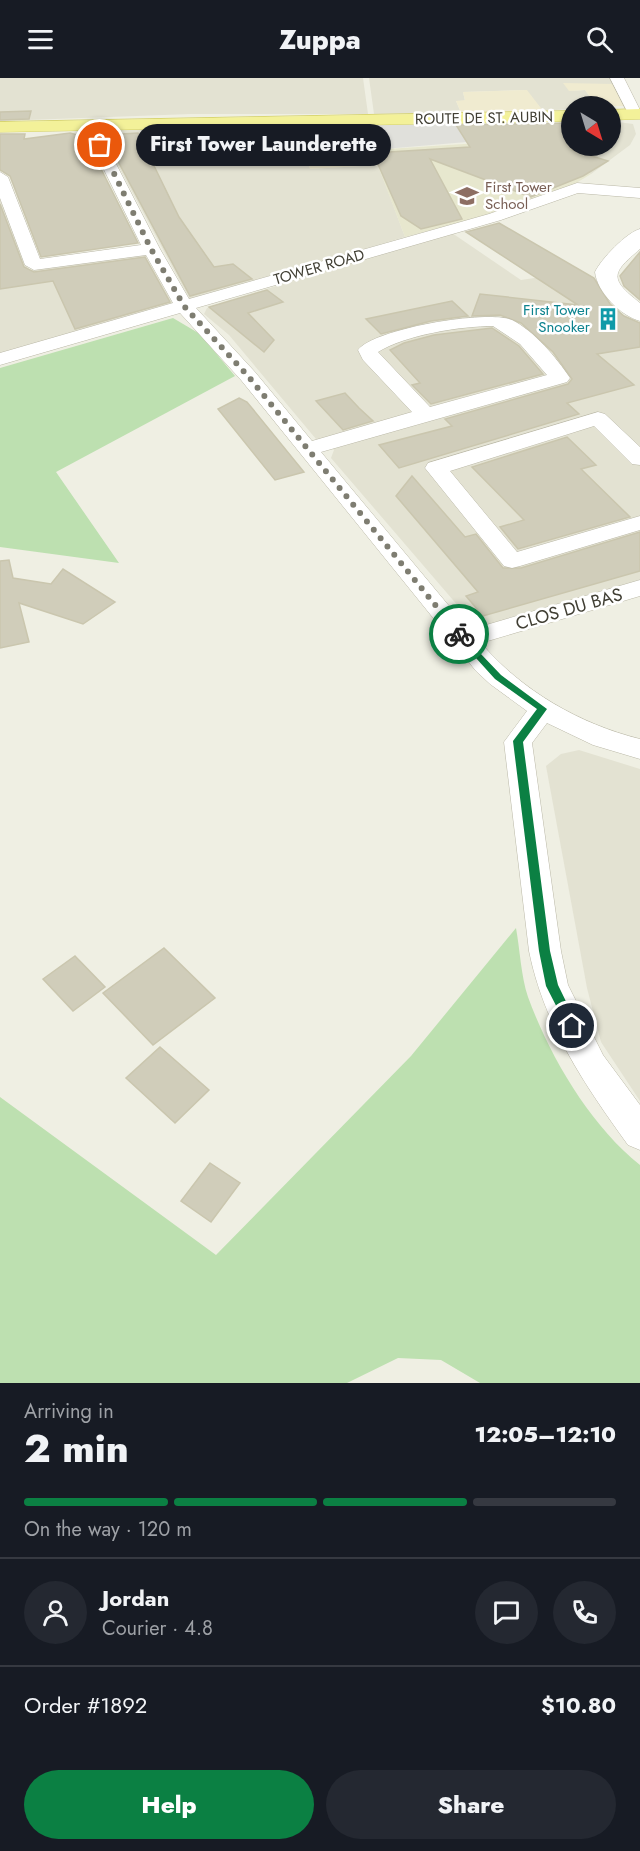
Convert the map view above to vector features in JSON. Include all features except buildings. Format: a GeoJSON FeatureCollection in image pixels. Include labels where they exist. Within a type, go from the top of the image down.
{"type":"FeatureCollection","features":[{"type":"Feature","properties":{"kind":"main road"},"geometry":{"type":"LineString","coordinates":[[621,115],[638,114]]}},
{"type":"Feature","properties":{"kind":"main road","name":"ROUTE DE ST. AUBIN"},"geometry":{"type":"LineString","coordinates":[[0,127],[561,116]]}},
{"type":"Feature","properties":{"kind":"street"},"geometry":{"type":"LineString","coordinates":[[617,78],[638,114]]}},
{"type":"Feature","properties":{"kind":"street"},"geometry":{"type":"LineString","coordinates":[[89,124],[151,249],[184,306],[308,449],[464,640],[498,677],[543,709],[615,744],[640,749]]}},
{"type":"Feature","properties":{"kind":"street"},"geometry":{"type":"LineString","coordinates":[[0,177],[34,265],[151,249]]}},
{"type":"Feature","properties":{"kind":"street","name":"TOWER ROAD"},"geometry":{"type":"LineString","coordinates":[[0,359],[495,217],[578,188],[640,194]]}},
{"type":"Feature","properties":{"kind":"street"},"geometry":{"type":"LineString","coordinates":[[640,235],[608,266],[606,275],[614,291],[640,314]]}},
{"type":"Feature","properties":{"kind":"street"},"geometry":{"type":"LineString","coordinates":[[308,449],[560,378],[526,340],[502,321],[478,320],[381,342],[368,350],[370,357],[426,414]]}},
{"type":"Feature","properties":{"kind":"street"},"geometry":{"type":"LineString","coordinates":[[640,459],[597,418],[436,468],[512,561],[640,523]]}},
{"type":"Feature","properties":{"kind":"street","name":"CLOS DU BAS"},"geometry":{"type":"LineString","coordinates":[[464,640],[640,588]]}},
{"type":"Feature","properties":{"kind":"street"},"geometry":{"type":"LineString","coordinates":[[543,709],[518,741],[545,951],[552,986],[591,1066],[640,1133]]}},
{"type":"Feature","properties":{"kind":"shaded area"},"geometry":{"type":"Polygon","coordinates":[[[0,78],[363,78],[368,114],[191,114],[0,121],[0,78]]]}},
{"type":"Feature","properties":{"kind":"shaded area"},"geometry":{"type":"Polygon","coordinates":[[[369,78],[611,78],[613,84],[569,91],[585,90],[590,96],[561,96],[561,110],[543,111],[526,90],[463,92],[465,101],[456,101],[462,115],[374,114],[369,78]]]}},
{"type":"Feature","properties":{"kind":"shaded area"},"geometry":{"type":"Polygon","coordinates":[[[563,83],[613,84],[620,96],[590,96],[585,90],[569,91],[563,83]]]}},
{"type":"Feature","properties":{"kind":"shaded area"},"geometry":{"type":"Polygon","coordinates":[[[527,90],[543,111],[462,115],[456,101],[465,100],[463,92],[527,90]]]}},
{"type":"Feature","properties":{"kind":"shaded area"},"geometry":{"type":"Polygon","coordinates":[[[621,122],[633,124],[636,134],[630,145],[621,152],[621,122]]]}},
{"type":"Feature","properties":{"kind":"shaded area"},"geometry":{"type":"Polygon","coordinates":[[[455,124],[467,142],[372,150],[362,125],[455,124]]]}},
{"type":"Feature","properties":{"kind":"shaded area"},"geometry":{"type":"Polygon","coordinates":[[[296,125],[310,169],[378,165],[405,237],[190,300],[100,132],[105,130],[296,125]]]}},
{"type":"Feature","properties":{"kind":"shaded area"},"geometry":{"type":"Polygon","coordinates":[[[296,125],[362,125],[378,165],[310,169],[296,125]]]}},
{"type":"Feature","properties":{"kind":"shaded area"},"geometry":{"type":"Polygon","coordinates":[[[541,139],[561,144],[561,146],[541,139]]]}},
{"type":"Feature","properties":{"kind":"shaded area","name":"First Tower School"},"geometry":{"type":"Polygon","coordinates":[[[541,139],[561,145],[561,156],[567,156],[562,159],[563,165],[591,174],[573,185],[491,214],[405,237],[372,150],[541,139]]]}},
{"type":"Feature","properties":{"kind":"shaded area"},"geometry":{"type":"Polygon","coordinates":[[[567,156],[615,156],[591,174],[564,165],[562,159],[567,156]]]}},
{"type":"Feature","properties":{"kind":"shaded area"},"geometry":{"type":"Polygon","coordinates":[[[0,199],[29,271],[144,253],[173,304],[0,353],[0,199]]]}},
{"type":"Feature","properties":{"kind":"shaded area"},"geometry":{"type":"Polygon","coordinates":[[[452,233],[521,280],[575,272],[603,292],[640,335],[640,580],[487,625],[471,621],[331,458],[334,450],[316,439],[229,335],[204,314],[207,308],[223,302],[452,233]]]}},
{"type":"Feature","properties":{"kind":"shaded area"},"geometry":{"type":"Polygon","coordinates":[[[579,750],[640,769],[640,1101],[601,1042],[587,988],[546,766],[561,754],[579,750]]]}},
{"type":"Feature","properties":{"kind":"green space"},"geometry":{"type":"Polygon","coordinates":[[[173,318],[200,334],[235,376],[56,472],[119,563],[0,547],[0,368],[173,318]]]}},
{"type":"Feature","properties":{"kind":"green space"},"geometry":{"type":"Polygon","coordinates":[[[516,928],[528,997],[560,1066],[588,1110],[604,1130],[640,1165],[640,1383],[480,1383],[441,1360],[398,1358],[347,1383],[0,1383],[0,1097],[216,1255],[411,1056],[516,928]]]}},
{"type":"Feature","properties":{"kind":"way so far"},"geometry":{"type":"LineString","coordinates":[[100,145],[151,249],[184,306],[248,376],[459,634]]}},
{"type":"Feature","properties":{"kind":"place","name":"First Tower Launderette"},"geometry":{"type":"Point","coordinates":[100,145]}},
{"type":"Feature","properties":{"kind":"place","name":"First Tower School"},"geometry":{"type":"Point","coordinates":[467,196]}},
{"type":"Feature","properties":{"kind":"place","name":"First Tower Snooker"},"geometry":{"type":"Point","coordinates":[608,319]}},
{"type":"Feature","properties":{"kind":"route"},"geometry":{"type":"LineString","coordinates":[[459,634],[498,677],[543,709],[518,741],[545,951],[552,986],[572,1026]]}}]}
